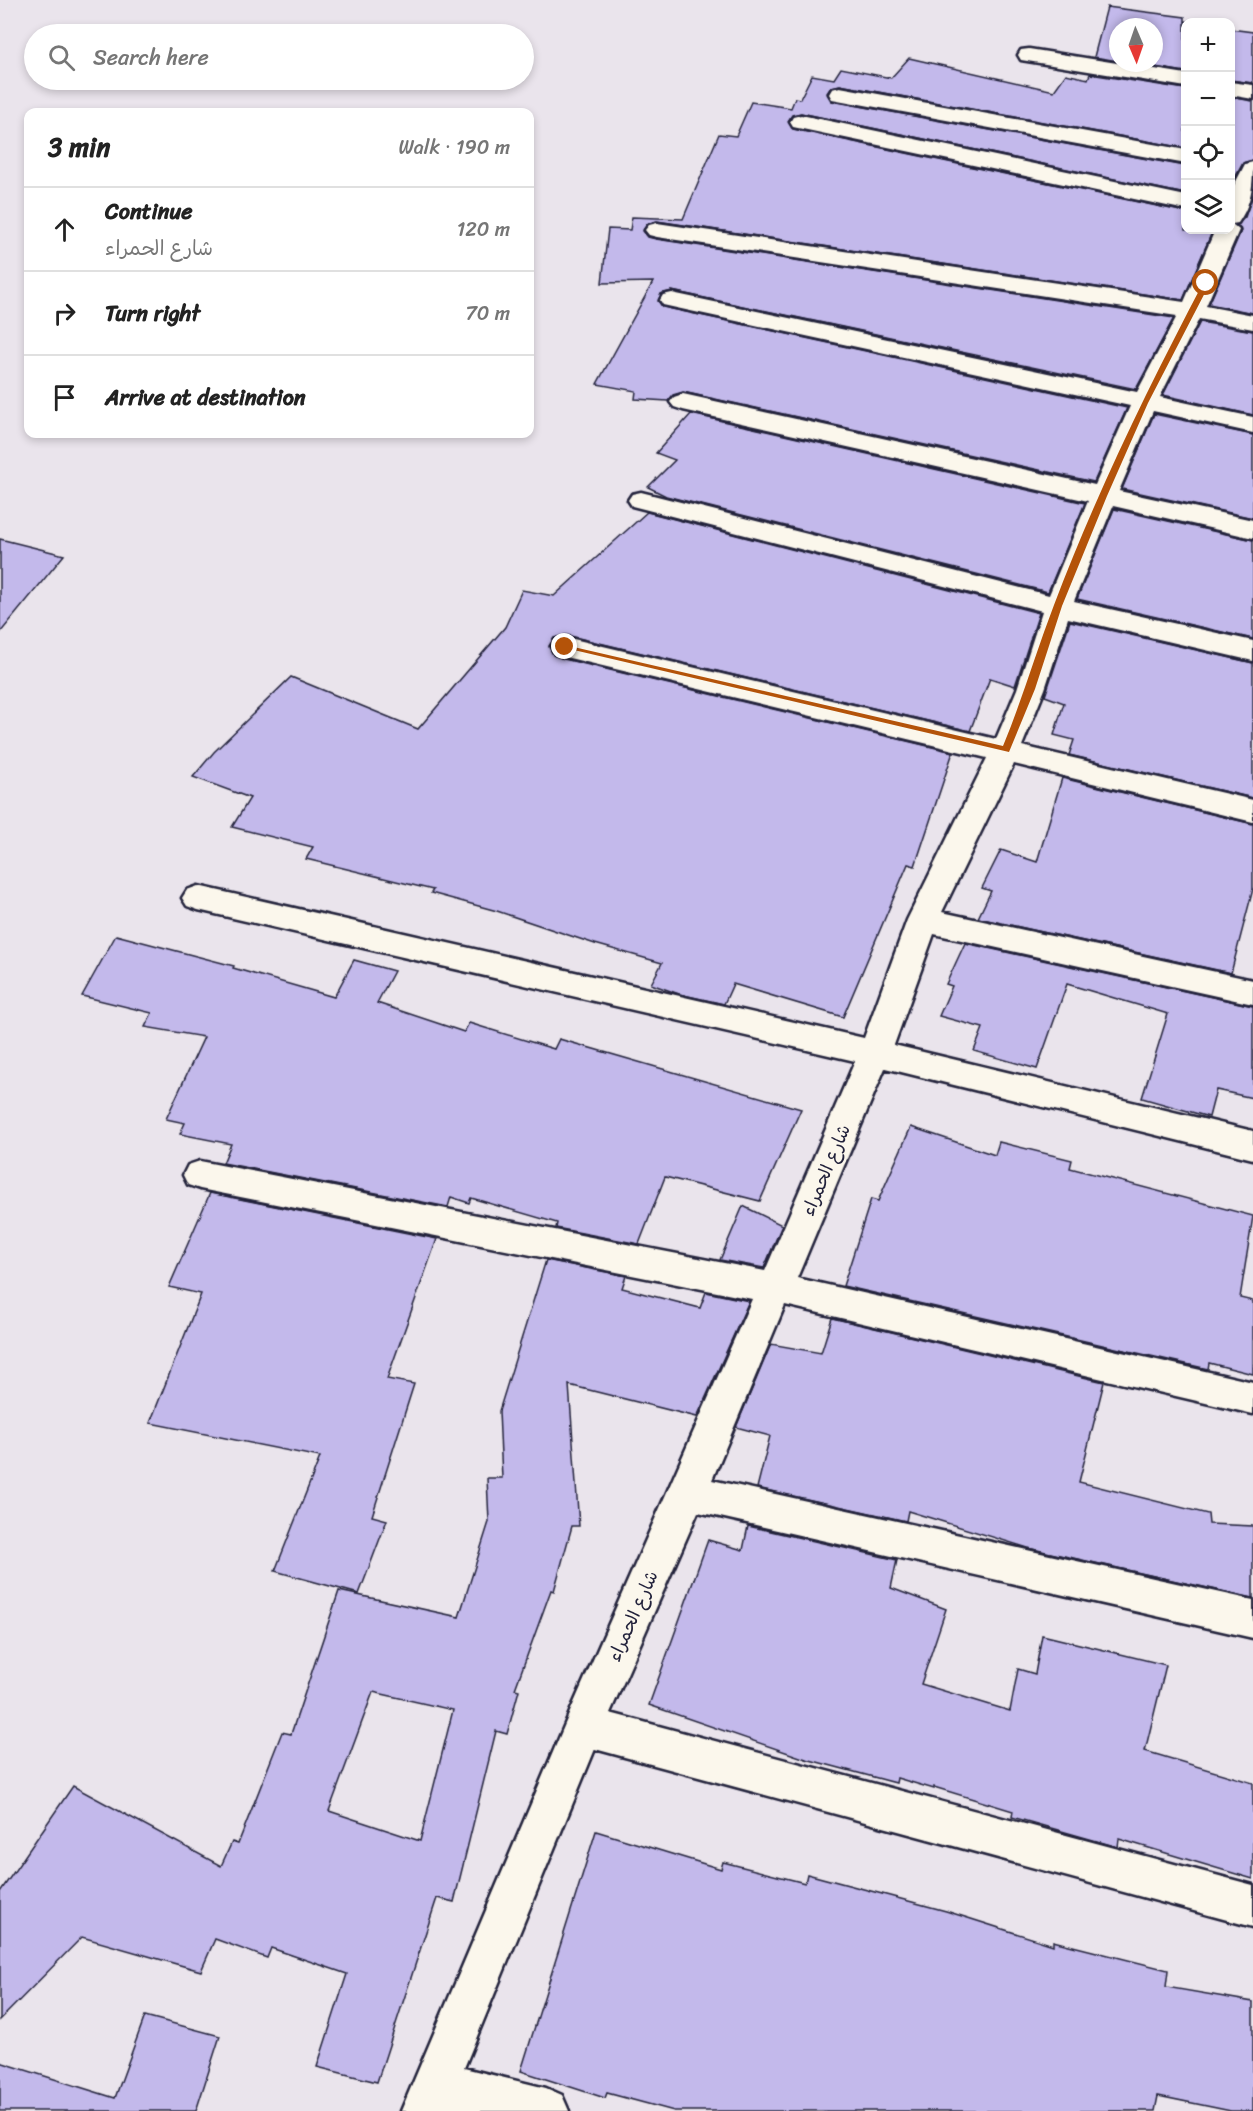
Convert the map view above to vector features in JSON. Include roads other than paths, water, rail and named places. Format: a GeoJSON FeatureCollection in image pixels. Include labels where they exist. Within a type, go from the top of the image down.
{"type":"FeatureCollection","features":[{"type":"Feature","properties":{"kind":"street"},"geometry":{"type":"LineString","coordinates":[[1029,55],[1181,80]]}},
{"type":"Feature","properties":{"kind":"street"},"geometry":{"type":"LineString","coordinates":[[1235,89],[1253,92]]}},
{"type":"Feature","properties":{"kind":"street"},"geometry":{"type":"LineString","coordinates":[[840,94],[1181,156]]}},
{"type":"Feature","properties":{"kind":"street"},"geometry":{"type":"LineString","coordinates":[[801,122],[1181,202]]}},
{"type":"Feature","properties":{"kind":"street"},"geometry":{"type":"LineString","coordinates":[[1235,166],[1253,169]]}},
{"type":"Feature","properties":{"kind":"street","name":"شارع الحمراء"},"geometry":{"type":"LineString","coordinates":[[1235,214],[1253,169]]}},
{"type":"Feature","properties":{"kind":"street"},"geometry":{"type":"LineString","coordinates":[[657,230],[1193,310],[1253,322]]}},
{"type":"Feature","properties":{"kind":"street","name":"شارع الحمراء"},"geometry":{"type":"LineString","coordinates":[[429,2097],[584,1726],[688,1492],[875,1053],[923,920],[1006,750],[1031,689],[1058,606],[1103,496],[1144,403],[1193,310],[1227,234]]}},
{"type":"Feature","properties":{"kind":"street"},"geometry":{"type":"LineString","coordinates":[[672,300],[1253,425]]}},
{"type":"Feature","properties":{"kind":"street"},"geometry":{"type":"LineString","coordinates":[[683,402],[1253,529]]}},
{"type":"Feature","properties":{"kind":"street"},"geometry":{"type":"LineString","coordinates":[[641,500],[1058,606],[1253,651]]}},
{"type":"Feature","properties":{"kind":"street"},"geometry":{"type":"LineString","coordinates":[[565,647],[1006,750],[1253,811]]}},
{"type":"Feature","properties":{"kind":"street"},"geometry":{"type":"LineString","coordinates":[[198,898],[875,1053],[1253,1145]]}},
{"type":"Feature","properties":{"kind":"street"},"geometry":{"type":"LineString","coordinates":[[923,920],[1253,992]]}},
{"type":"Feature","properties":{"kind":"street"},"geometry":{"type":"LineString","coordinates":[[200,1175],[776,1288],[1253,1398]]}},
{"type":"Feature","properties":{"kind":"street"},"geometry":{"type":"LineString","coordinates":[[688,1492],[1253,1619]]}},
{"type":"Feature","properties":{"kind":"street"},"geometry":{"type":"LineString","coordinates":[[584,1726],[1253,1906]]}},
{"type":"Feature","properties":{"kind":"street"},"geometry":{"type":"LineString","coordinates":[[429,2097],[546,2111]]}}]}
